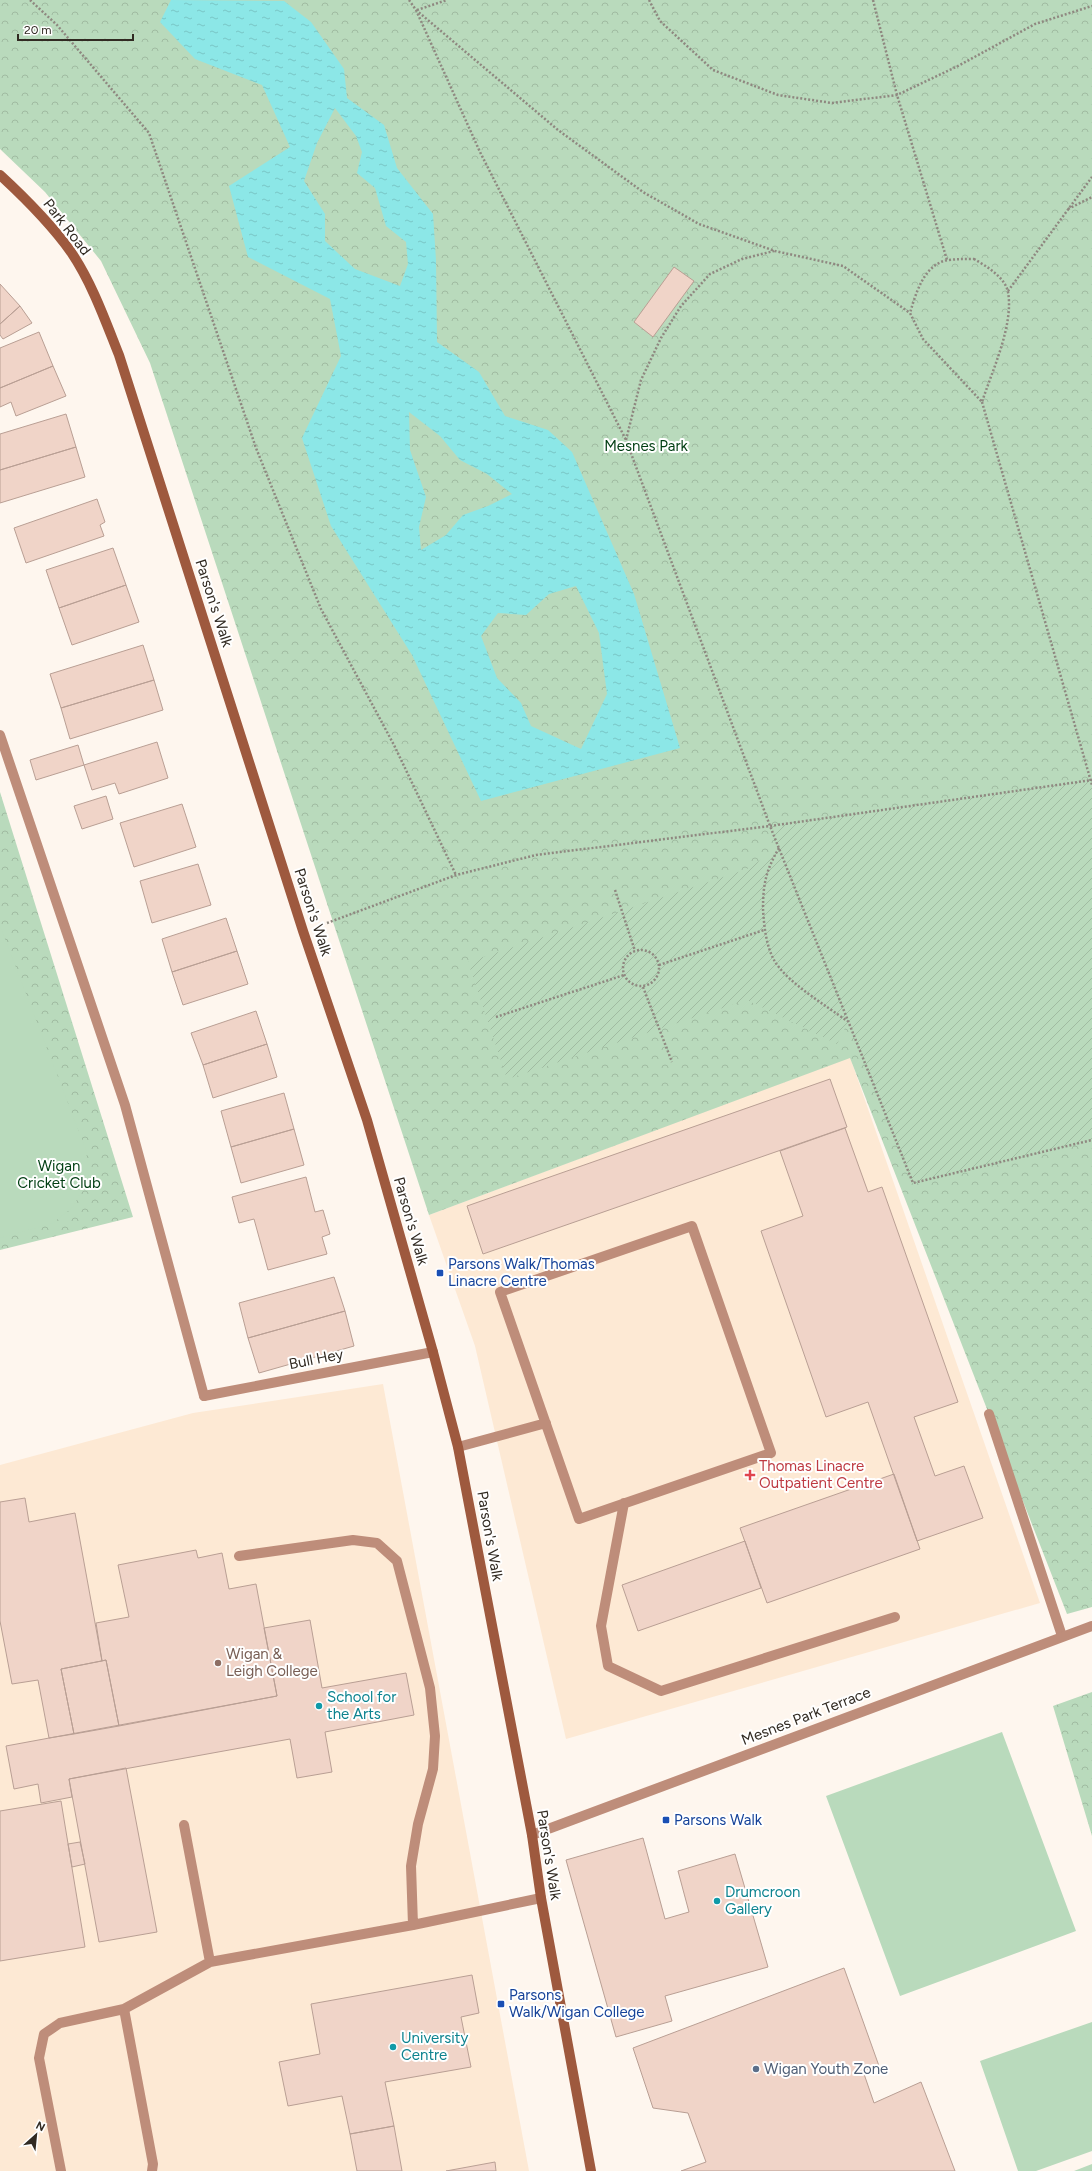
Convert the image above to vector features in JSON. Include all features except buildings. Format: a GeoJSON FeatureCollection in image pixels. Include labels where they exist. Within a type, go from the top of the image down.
{"type":"FeatureCollection","features":[{"type":"Feature","properties":{"kind":"main road","name":"Park Road"},"geometry":{"type":"LineString","coordinates":[[0,175],[41,215],[71,252],[100,306]]}},
{"type":"Feature","properties":{"kind":"main road","name":"Parson's Walk"},"geometry":{"type":"LineString","coordinates":[[100,306],[119,355],[304,931],[367,1120],[433,1352],[458,1447],[532,1835],[541,1898],[591,2171]]}},
{"type":"Feature","properties":{"kind":"street","name":"Bull Hey"},"geometry":{"type":"LineString","coordinates":[[0,735],[124,1105],[204,1396],[433,1352]]}},
{"type":"Feature","properties":{"kind":"street"},"geometry":{"type":"LineString","coordinates":[[692,1226],[771,1453],[579,1519],[546,1423],[500,1292],[692,1226]]}},
{"type":"Feature","properties":{"kind":"street"},"geometry":{"type":"LineString","coordinates":[[989,1414],[1062,1636]]}},
{"type":"Feature","properties":{"kind":"street"},"geometry":{"type":"LineString","coordinates":[[458,1447],[546,1423]]}},
{"type":"Feature","properties":{"kind":"street"},"geometry":{"type":"LineString","coordinates":[[624,1503],[601,1626],[608,1666],[661,1691],[895,1617]]}},
{"type":"Feature","properties":{"kind":"street"},"geometry":{"type":"LineString","coordinates":[[239,1556],[353,1540],[377,1543],[397,1561],[430,1688],[435,1736],[433,1769],[418,1824],[411,1866],[413,1925]]}},
{"type":"Feature","properties":{"kind":"street","name":"Mesnes Park Terrace"},"geometry":{"type":"LineString","coordinates":[[532,1835],[1092,1626]]}},
{"type":"Feature","properties":{"kind":"street"},"geometry":{"type":"LineString","coordinates":[[184,1825],[210,1962]]}},
{"type":"Feature","properties":{"kind":"street"},"geometry":{"type":"LineString","coordinates":[[61,2171],[39,2058],[44,2034],[60,2022],[124,2010],[210,1962],[413,1925],[541,1898]]}},
{"type":"Feature","properties":{"kind":"street"},"geometry":{"type":"LineString","coordinates":[[124,2010],[153,2164],[152,2171]]}},
{"type":"Feature","properties":{"kind":"path"},"geometry":{"type":"LineString","coordinates":[[30,0],[57,25],[148,133],[256,448],[321,609],[394,745],[456,875]]}},
{"type":"Feature","properties":{"kind":"path"},"geometry":{"type":"LineString","coordinates":[[409,0],[416,10],[480,152],[626,440],[770,826],[913,1183],[1092,1140]]}},
{"type":"Feature","properties":{"kind":"path"},"geometry":{"type":"LineString","coordinates":[[416,10],[447,0]]}},
{"type":"Feature","properties":{"kind":"path"},"geometry":{"type":"LineString","coordinates":[[648,0],[660,21],[713,70],[778,95],[832,103],[897,95],[958,66],[1034,24],[1092,6]]}},
{"type":"Feature","properties":{"kind":"path"},"geometry":{"type":"LineString","coordinates":[[873,0],[897,95],[947,260]]}},
{"type":"Feature","properties":{"kind":"path"},"geometry":{"type":"LineString","coordinates":[[416,10],[558,130],[643,192],[699,224],[775,251],[843,266],[910,313],[923,339],[982,402],[1092,785]]}},
{"type":"Feature","properties":{"kind":"path"},"geometry":{"type":"LineString","coordinates":[[1008,291],[1092,177]]}},
{"type":"Feature","properties":{"kind":"path"},"geometry":{"type":"LineString","coordinates":[[1068,210],[1092,197]]}},
{"type":"Feature","properties":{"kind":"path"},"geometry":{"type":"LineString","coordinates":[[626,440],[641,380],[661,338],[681,306],[710,274],[742,259],[775,251]]}},
{"type":"Feature","properties":{"kind":"path"},"geometry":{"type":"LineString","coordinates":[[910,313],[917,289],[928,271],[947,260],[974,259],[994,270],[1008,291],[1008,321],[982,402]]}},
{"type":"Feature","properties":{"kind":"path"},"geometry":{"type":"LineString","coordinates":[[304,931],[456,875],[536,854],[770,826],[1091,780]]}},
{"type":"Feature","properties":{"kind":"path"},"geometry":{"type":"LineString","coordinates":[[779,848],[768,865],[763,887],[764,930],[774,961],[798,986],[848,1021]]}},
{"type":"Feature","properties":{"kind":"path"},"geometry":{"type":"LineString","coordinates":[[615,890],[635,951]]}},
{"type":"Feature","properties":{"kind":"path"},"geometry":{"type":"LineString","coordinates":[[659,964],[764,930]]}},
{"type":"Feature","properties":{"kind":"path"},"geometry":{"type":"LineString","coordinates":[[641,950],[653,954],[659,964],[658,977],[649,985],[643,987],[632,984],[624,975],[623,963],[630,954],[635,951],[641,950]]}},
{"type":"Feature","properties":{"kind":"path"},"geometry":{"type":"LineString","coordinates":[[496,1017],[624,975]]}},
{"type":"Feature","properties":{"kind":"path"},"geometry":{"type":"LineString","coordinates":[[643,987],[672,1062]]}},
{"type":"Feature","properties":{"kind":"shaded area","name":"Thomas Linacre Outpatient Centre"},"geometry":{"type":"Polygon","coordinates":[[[850,1057],[1040,1603],[566,1739],[475,1346],[429,1215],[850,1057]]]}},
{"type":"Feature","properties":{"kind":"shaded area","name":"Wigan & Leigh College"},"geometry":{"type":"Polygon","coordinates":[[[383,1384],[529,2171],[0,2171],[0,1465],[193,1413],[383,1384]]]}},
{"type":"Feature","properties":{"kind":"green space","name":"Mesnes Park"},"geometry":{"type":"Polygon","coordinates":[[[0,0],[1092,0],[1092,1607],[1067,1614],[850,1058],[429,1215],[150,363],[101,261],[45,192],[0,149],[0,0]]]}},
{"type":"Feature","properties":{"kind":"green space"},"geometry":{"type":"Polygon","coordinates":[[[1092,780],[1092,1140],[913,1183],[848,1022],[837,1044],[747,1000],[507,1079],[468,962],[747,869],[779,848],[770,826],[1092,780]]]}},
{"type":"Feature","properties":{"kind":"green space","name":"Wigan Cricket Club"},"geometry":{"type":"Polygon","coordinates":[[[0,792],[133,1217],[0,1250],[0,792]]]}},
{"type":"Feature","properties":{"kind":"green space"},"geometry":{"type":"Polygon","coordinates":[[[0,926],[86,1150],[89,1177],[73,1207],[53,1223],[0,1238],[0,926]]]}},
{"type":"Feature","properties":{"kind":"green space"},"geometry":{"type":"Polygon","coordinates":[[[1092,1692],[1092,1836],[1053,1706],[1092,1692]]]}},
{"type":"Feature","properties":{"kind":"green space"},"geometry":{"type":"Polygon","coordinates":[[[1002,1732],[1076,1931],[900,1996],[826,1796],[1002,1732]]]}},
{"type":"Feature","properties":{"kind":"green space"},"geometry":{"type":"Polygon","coordinates":[[[1092,2022],[1092,2151],[1036,2171],[1018,2171],[980,2061],[1092,2022]]]}},
{"type":"Feature","properties":{"kind":"green space"},"geometry":{"type":"Polygon","coordinates":[[[1092,2164],[1092,2171],[1074,2171],[1092,2164]]]}},
{"type":"Feature","properties":{"kind":"water"},"geometry":{"type":"Polygon","coordinates":[[[171,0],[284,1],[311,22],[344,69],[347,98],[384,125],[397,168],[433,214],[436,260],[437,342],[479,372],[505,416],[548,430],[572,452],[634,594],[680,748],[481,801],[412,655],[331,526],[302,438],[341,356],[330,299],[248,257],[229,186],[290,147],[262,85],[195,59],[160,22],[171,0]],[[335,108],[317,143],[304,181],[325,214],[325,241],[355,269],[400,286],[408,264],[406,242],[386,226],[375,188],[357,173],[362,152],[356,136],[335,108]],[[409,412],[410,450],[426,497],[419,527],[421,550],[446,535],[463,515],[488,506],[512,494],[487,474],[460,460],[440,436],[409,412]],[[576,586],[549,594],[526,615],[498,613],[481,636],[497,678],[521,703],[531,726],[581,749],[607,694],[599,633],[576,586]]]}},
{"type":"Feature","properties":{"kind":"place","name":"Parsons Walk/Thomas Linacre Centre"},"geometry":{"type":"Point","coordinates":[440,1273]}},
{"type":"Feature","properties":{"kind":"place","name":"Thomas Linacre Outpatient Centre"},"geometry":{"type":"Point","coordinates":[750,1475]}},
{"type":"Feature","properties":{"kind":"place","name":"Wigan & Leigh College"},"geometry":{"type":"Point","coordinates":[218,1663]}},
{"type":"Feature","properties":{"kind":"place","name":"School for the Arts"},"geometry":{"type":"Point","coordinates":[319,1706]}},
{"type":"Feature","properties":{"kind":"place","name":"Parsons Walk"},"geometry":{"type":"Point","coordinates":[666,1820]}},
{"type":"Feature","properties":{"kind":"place","name":"Drumcroon Gallery"},"geometry":{"type":"Point","coordinates":[717,1901]}},
{"type":"Feature","properties":{"kind":"place","name":"Parsons Walk/Wigan College"},"geometry":{"type":"Point","coordinates":[501,2004]}},
{"type":"Feature","properties":{"kind":"place","name":"University Centre"},"geometry":{"type":"Point","coordinates":[393,2047]}},
{"type":"Feature","properties":{"kind":"place","name":"Wigan Youth Zone"},"geometry":{"type":"Point","coordinates":[756,2069]}}]}
